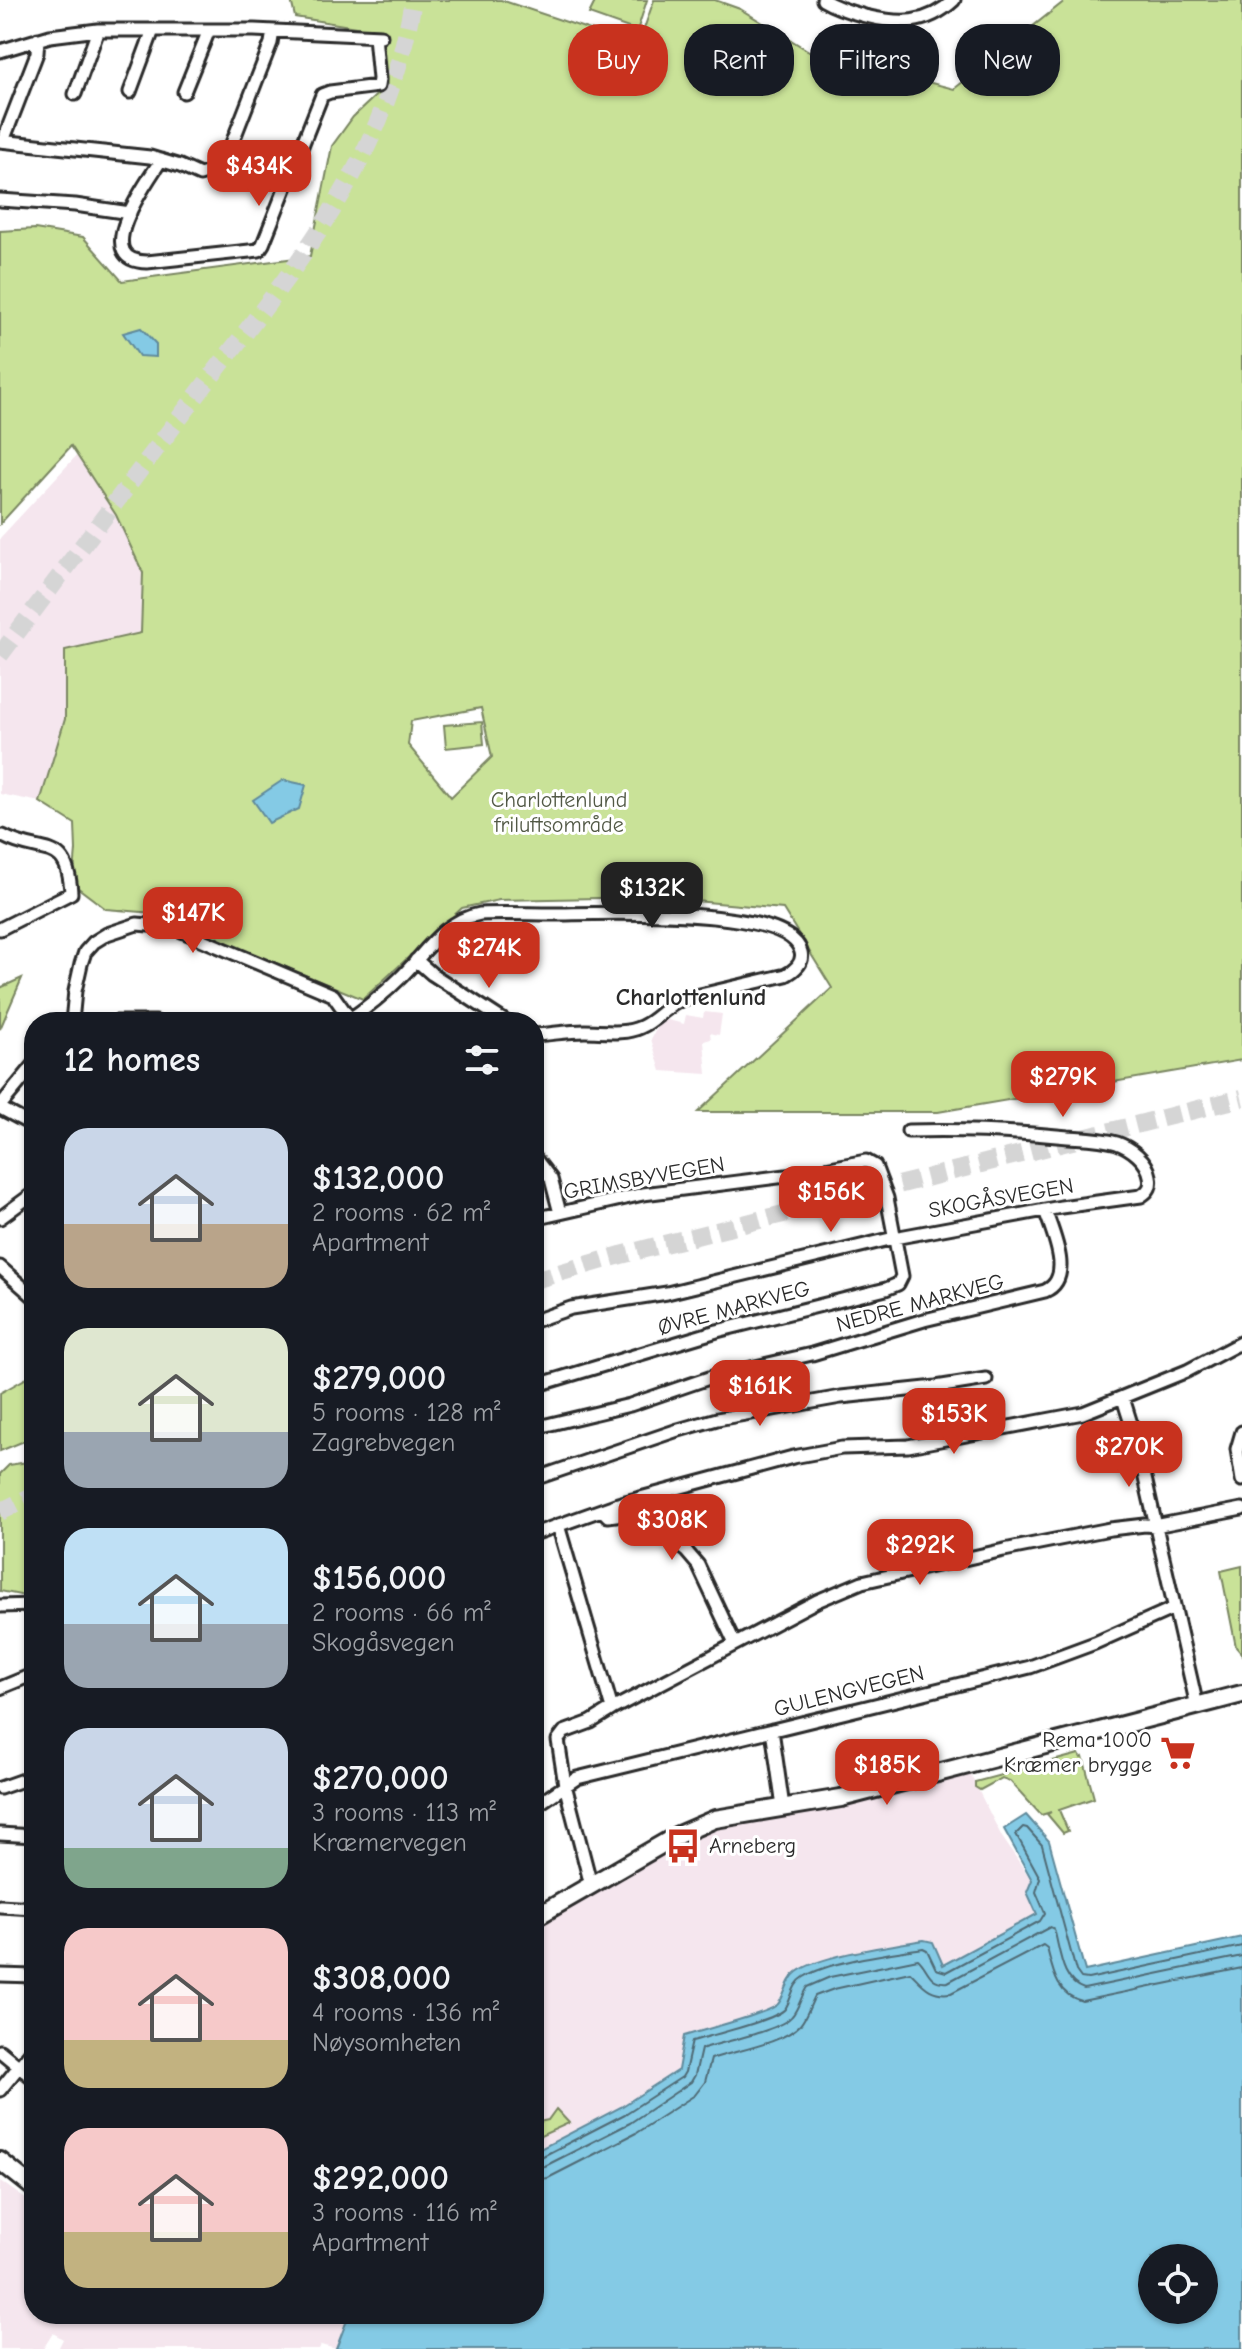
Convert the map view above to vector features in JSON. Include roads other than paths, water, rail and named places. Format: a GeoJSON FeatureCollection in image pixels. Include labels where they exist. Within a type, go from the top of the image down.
{"type":"FeatureCollection","features":[{"type":"Feature","properties":{"kind":"street"},"geometry":{"type":"LineString","coordinates":[[823,0],[860,15],[889,22],[906,22],[927,17],[954,0]]}},
{"type":"Feature","properties":{"kind":"street"},"geometry":{"type":"LineString","coordinates":[[75,94],[98,30]]}},
{"type":"Feature","properties":{"kind":"street"},"geometry":{"type":"LineString","coordinates":[[0,51],[38,39],[98,30],[273,31],[379,36],[378,86],[322,95],[259,250],[137,261],[129,257],[120,241],[121,233],[161,160]]}},
{"type":"Feature","properties":{"kind":"street"},"geometry":{"type":"LineString","coordinates":[[130,92],[153,30]]}},
{"type":"Feature","properties":{"kind":"street"},"geometry":{"type":"LineString","coordinates":[[184,92],[209,30]]}},
{"type":"Feature","properties":{"kind":"street"},"geometry":{"type":"LineString","coordinates":[[38,39],[37,53],[2,141],[161,160],[200,175],[220,167],[229,151],[273,31]]}},
{"type":"Feature","properties":{"kind":"street"},"geometry":{"type":"LineString","coordinates":[[0,200],[75,205],[130,213]]}},
{"type":"Feature","properties":{"kind":"street"},"geometry":{"type":"LineString","coordinates":[[0,929],[71,893],[69,871],[63,857],[3,836]]}},
{"type":"Feature","properties":{"kind":"street"},"geometry":{"type":"LineString","coordinates":[[359,1012],[383,994],[450,925],[480,914],[645,912],[724,919],[778,929],[792,938],[801,950],[798,966],[786,975],[691,996],[670,1005],[637,1029],[544,1034]]}},
{"type":"Feature","properties":{"kind":"street"},"geometry":{"type":"LineString","coordinates":[[73,1012],[85,952],[107,934],[137,924],[172,927],[333,995],[343,1012]]}},
{"type":"Feature","properties":{"kind":"street"},"geometry":{"type":"LineString","coordinates":[[416,960],[491,1012]]}},
{"type":"Feature","properties":{"kind":"street"},"geometry":{"type":"LineString","coordinates":[[24,1077],[0,1107],[24,1120]]}},
{"type":"Feature","properties":{"kind":"street","name":"SKOGÅSVEGEN"},"geometry":{"type":"LineString","coordinates":[[544,1317],[571,1308],[667,1293],[894,1238],[1141,1196],[1147,1192],[1150,1177],[1142,1160],[1131,1150],[1109,1141],[1020,1133],[908,1131]]}},
{"type":"Feature","properties":{"kind":"street","name":"GRIMSBYVEGEN"},"geometry":{"type":"LineString","coordinates":[[544,1217],[643,1194],[794,1175],[866,1161],[875,1166],[879,1173],[894,1238]]}},
{"type":"Feature","properties":{"kind":"street"},"geometry":{"type":"LineString","coordinates":[[544,1170],[551,1179],[560,1213]]}},
{"type":"Feature","properties":{"kind":"street"},"geometry":{"type":"LineString","coordinates":[[0,1218],[24,1203]]}},
{"type":"Feature","properties":{"kind":"street","name":"NEDRE MARKVEG"},"geometry":{"type":"LineString","coordinates":[[544,1426],[630,1405],[712,1377],[812,1354],[924,1320],[1045,1291],[1055,1285],[1060,1269],[1045,1210]]}},
{"type":"Feature","properties":{"kind":"street","name":"ØVRE MARKVEG"},"geometry":{"type":"LineString","coordinates":[[544,1383],[717,1331],[895,1286],[900,1281],[902,1271],[894,1238]]}},
{"type":"Feature","properties":{"kind":"street"},"geometry":{"type":"LineString","coordinates":[[0,1267],[24,1288]]}},
{"type":"Feature","properties":{"kind":"street"},"geometry":{"type":"LineString","coordinates":[[544,1530],[678,1486],[793,1457],[842,1448],[895,1447],[1074,1416],[1187,1371],[1242,1342]]}},
{"type":"Feature","properties":{"kind":"street"},"geometry":{"type":"LineString","coordinates":[[544,1476],[717,1419],[841,1397],[986,1379]]}},
{"type":"Feature","properties":{"kind":"street"},"geometry":{"type":"LineString","coordinates":[[1123,1398],[1137,1443],[1197,1706]]}},
{"type":"Feature","properties":{"kind":"street"},"geometry":{"type":"LineString","coordinates":[[1242,1432],[1237,1449],[1242,1480]]}},
{"type":"Feature","properties":{"kind":"street"},"geometry":{"type":"LineString","coordinates":[[591,1885],[558,1747],[558,1737],[567,1730],[591,1722],[830,1594],[862,1582],[1062,1538],[1110,1529],[1155,1526],[1242,1509]]}},
{"type":"Feature","properties":{"kind":"street"},"geometry":{"type":"LineString","coordinates":[[602,1510],[608,1516],[634,1516],[686,1551],[698,1565],[735,1644]]}},
{"type":"Feature","properties":{"kind":"street"},"geometry":{"type":"LineString","coordinates":[[558,1525],[612,1709]]}},
{"type":"Feature","properties":{"kind":"street"},"geometry":{"type":"LineString","coordinates":[[0,1606],[24,1605]]}},
{"type":"Feature","properties":{"kind":"street","name":"GULENGVEGEN"},"geometry":{"type":"LineString","coordinates":[[544,1800],[577,1778],[1030,1667],[1095,1643],[1174,1608]]}},
{"type":"Feature","properties":{"kind":"street"},"geometry":{"type":"LineString","coordinates":[[0,1688],[24,1678]]}},
{"type":"Feature","properties":{"kind":"street"},"geometry":{"type":"LineString","coordinates":[[544,1912],[690,1829],[725,1817],[866,1792],[1242,1694]]}},
{"type":"Feature","properties":{"kind":"street"},"geometry":{"type":"LineString","coordinates":[[772,1730],[783,1807]]}},
{"type":"Feature","properties":{"kind":"street"},"geometry":{"type":"LineString","coordinates":[[0,1788],[24,1780]]}},
{"type":"Feature","properties":{"kind":"street"},"geometry":{"type":"LineString","coordinates":[[0,1834],[24,1835]]}},
{"type":"Feature","properties":{"kind":"street"},"geometry":{"type":"LineString","coordinates":[[0,1906],[24,1907]]}},
{"type":"Feature","properties":{"kind":"street"},"geometry":{"type":"LineString","coordinates":[[0,1975],[24,1976]]}},
{"type":"Feature","properties":{"kind":"street"},"geometry":{"type":"LineString","coordinates":[[0,2051],[24,2070]]}},
{"type":"Feature","properties":{"kind":"street"},"geometry":{"type":"LineString","coordinates":[[0,2090],[24,2060]]}},
{"type":"Feature","properties":{"kind":"street"},"geometry":{"type":"LineString","coordinates":[[0,2161],[24,2180]]}},
{"type":"Feature","properties":{"kind":"water"},"geometry":{"type":"Polygon","coordinates":[[[141,328],[156,344],[156,357],[139,356],[123,333],[141,328]]]}},
{"type":"Feature","properties":{"kind":"water"},"geometry":{"type":"Polygon","coordinates":[[[283,780],[306,785],[299,809],[269,823],[253,800],[283,780]]]}},
{"type":"Feature","properties":{"kind":"water"},"geometry":{"type":"Polygon","coordinates":[[[1026,1815],[1049,1841],[1085,1971],[1242,1937],[1242,2349],[336,2349],[345,2324],[544,2324],[544,2147],[621,2107],[678,2070],[684,2036],[773,2008],[781,2000],[793,1975],[808,1966],[858,1952],[924,1940],[933,1942],[943,1965],[1037,1914],[1027,1892],[1032,1880],[1004,1829],[1026,1815]]]}},
{"type":"Feature","properties":{"kind":"tunnel"},"geometry":{"type":"LineString","coordinates":[[0,655],[266,306],[330,213],[358,165],[381,114],[400,59],[413,0]]}},
{"type":"Feature","properties":{"kind":"tunnel"},"geometry":{"type":"LineString","coordinates":[[544,1277],[1242,1098]]}},
{"type":"Feature","properties":{"kind":"tunnel"},"geometry":{"type":"LineString","coordinates":[[0,1512],[24,1500]]}},
{"type":"Feature","properties":{"kind":"place","name":"Rema 1000 Kræmer brygge"},"geometry":{"type":"Point","coordinates":[1178,1753]}},
{"type":"Feature","properties":{"kind":"place","name":"Arneberg"},"geometry":{"type":"Point","coordinates":[683,1846]}},
{"type":"Feature","properties":{"kind":"district","name":"Charlottenlund"},"geometry":{"type":"Point","coordinates":[691,997]}},
{"type":"Feature","properties":{"kind":"park label","name":"Charlottenlund friluftsområde"},"geometry":{"type":"Point","coordinates":[559,812]}}]}
